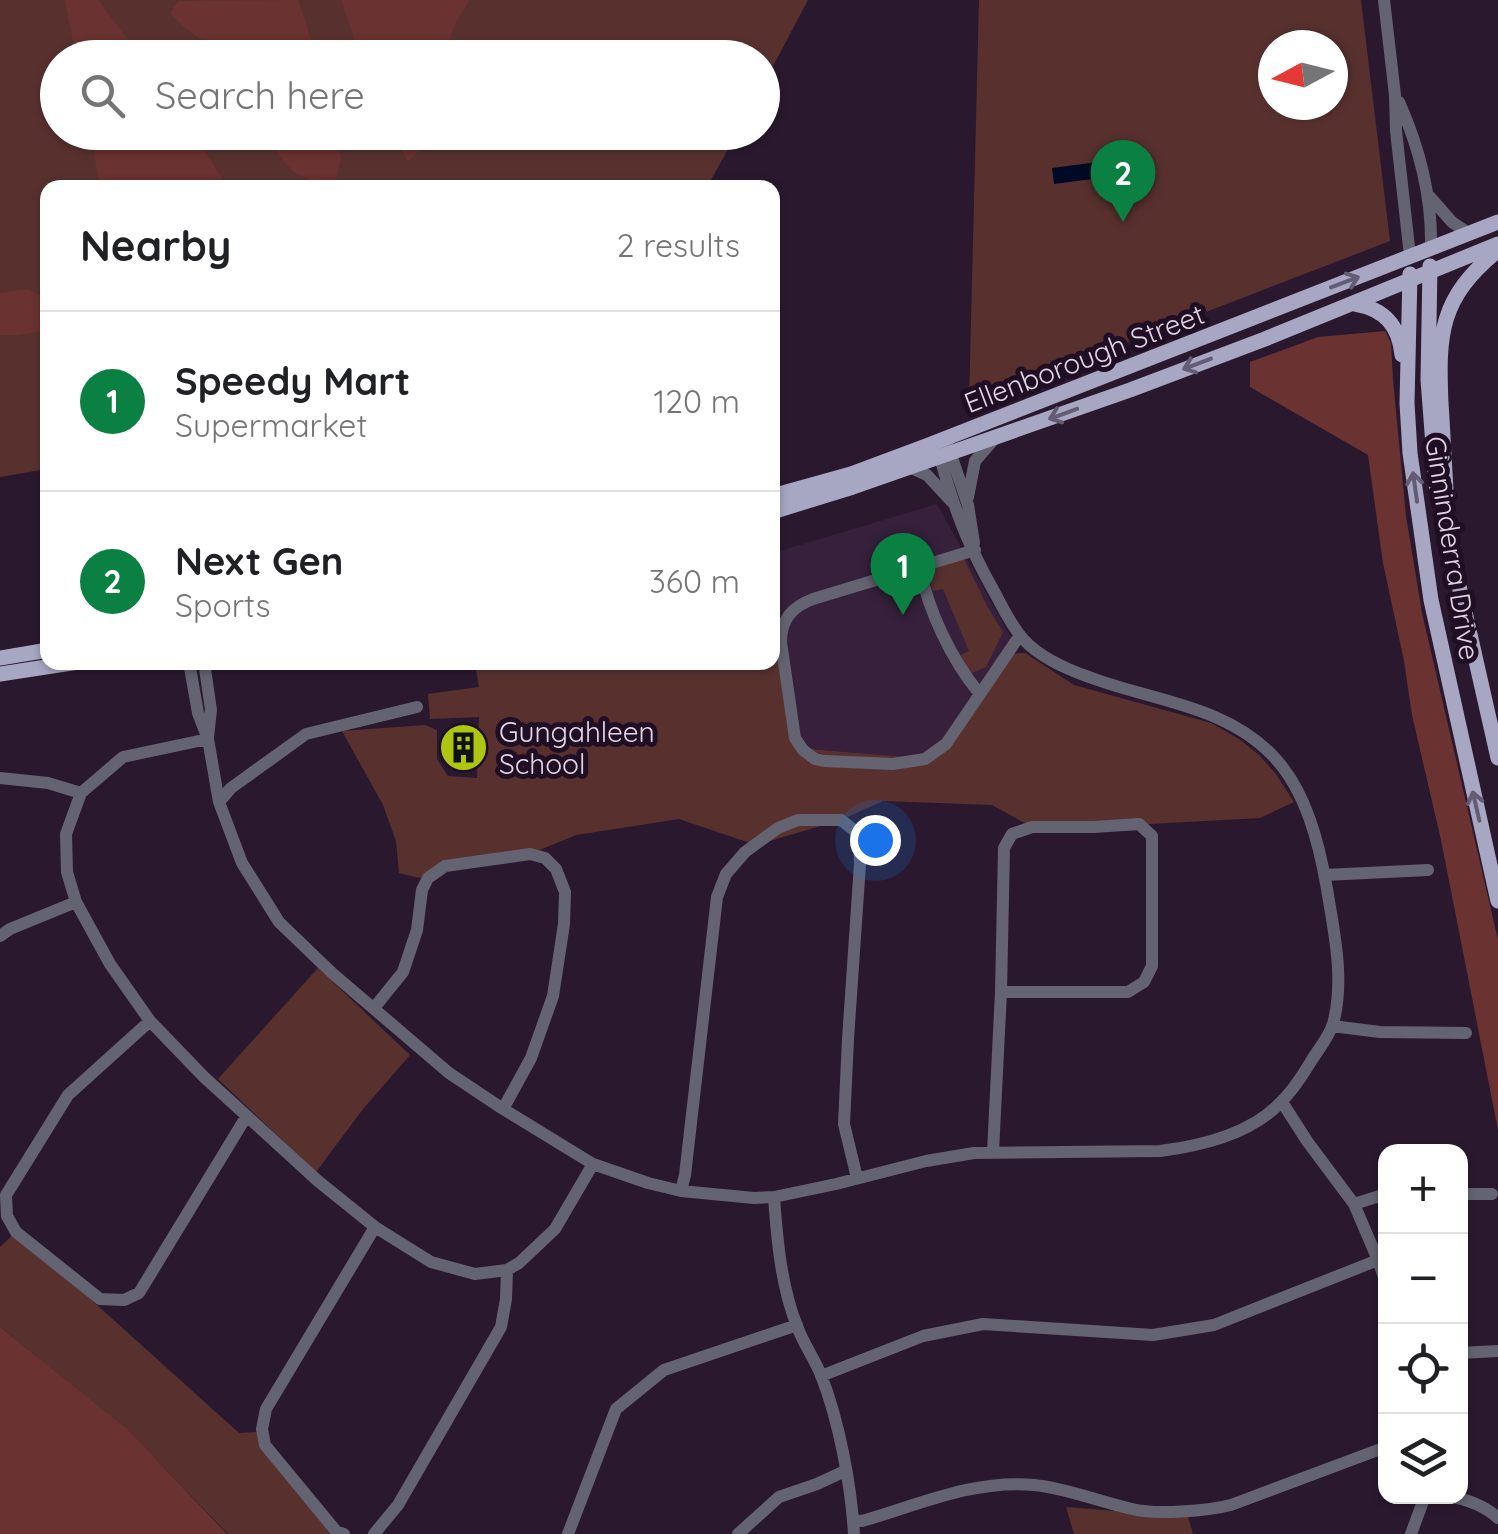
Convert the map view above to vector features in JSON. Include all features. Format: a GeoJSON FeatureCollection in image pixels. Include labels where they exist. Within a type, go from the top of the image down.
{"type":"FeatureCollection","features":[{"type":"Feature","properties":{"kind":"main road","name":"Ellenborough Street"},"geometry":{"type":"LineString","coordinates":[[780,494],[942,447],[1498,222]]}},
{"type":"Feature","properties":{"kind":"main road","name":"Ellenborough Street"},"geometry":{"type":"LineString","coordinates":[[780,510],[909,467],[942,447],[995,438],[1181,371],[1498,247]]}},
{"type":"Feature","properties":{"kind":"main road"},"geometry":{"type":"LineString","coordinates":[[1453,562],[1443,444],[1440,340],[1459,289],[1498,247]]}},
{"type":"Feature","properties":{"kind":"main road","name":"Ginninderra Drive"},"geometry":{"type":"LineString","coordinates":[[1431,248],[1428,380],[1436,484],[1498,758]]}},
{"type":"Feature","properties":{"kind":"main road","name":"Ginninderra Drive"},"geometry":{"type":"LineString","coordinates":[[1410,256],[1410,453],[1431,600],[1498,902]]}},
{"type":"Feature","properties":{"kind":"main road"},"geometry":{"type":"LineString","coordinates":[[1351,304],[1378,311],[1394,326],[1401,343],[1407,403]]}},
{"type":"Feature","properties":{"kind":"main road"},"geometry":{"type":"LineString","coordinates":[[0,658],[40,651]]}},
{"type":"Feature","properties":{"kind":"main road"},"geometry":{"type":"LineString","coordinates":[[0,674],[40,668]]}},
{"type":"Feature","properties":{"kind":"street"},"geometry":{"type":"LineString","coordinates":[[1384,0],[1410,256]]}},
{"type":"Feature","properties":{"kind":"street"},"geometry":{"type":"LineString","coordinates":[[1395,96],[1409,127],[1428,194],[1431,248]]}},
{"type":"Feature","properties":{"kind":"street"},"geometry":{"type":"LineString","coordinates":[[1428,194],[1449,219],[1468,233]]}},
{"type":"Feature","properties":{"kind":"street"},"geometry":{"type":"LineString","coordinates":[[961,505],[975,460],[995,438]]}},
{"type":"Feature","properties":{"kind":"street"},"geometry":{"type":"LineString","coordinates":[[190,670],[219,802],[242,863],[280,922],[332,973],[449,1073],[593,1164],[681,1190],[754,1198],[926,1161],[993,1152],[1160,1151],[1215,1140],[1282,1102],[1332,1026],[1339,974],[1324,875],[1302,798],[1292,778],[1273,756],[1235,724],[1066,669],[1032,648],[1020,636],[985,576],[942,447]]}},
{"type":"Feature","properties":{"kind":"street"},"geometry":{"type":"LineString","coordinates":[[909,467],[927,474],[961,505]]}},
{"type":"Feature","properties":{"kind":"street"},"geometry":{"type":"LineString","coordinates":[[974,550],[813,599],[789,614],[781,627],[781,642],[795,738],[802,750],[824,761],[893,764],[916,762],[934,754],[946,744],[1020,636]]}},
{"type":"Feature","properties":{"kind":"street"},"geometry":{"type":"LineString","coordinates":[[920,568],[926,593],[956,662],[979,692]]}},
{"type":"Feature","properties":{"kind":"street"},"geometry":{"type":"LineString","coordinates":[[205,670],[211,710],[208,739]]}},
{"type":"Feature","properties":{"kind":"street"},"geometry":{"type":"LineString","coordinates":[[219,802],[232,788],[306,734],[418,707]]}},
{"type":"Feature","properties":{"kind":"street"},"geometry":{"type":"LineString","coordinates":[[208,739],[123,757],[81,793],[66,834],[67,872],[76,902],[110,964],[150,1021],[246,1117],[318,1181],[375,1227],[431,1262],[475,1274],[507,1270],[520,1263],[555,1229],[593,1164]]}},
{"type":"Feature","properties":{"kind":"street"},"geometry":{"type":"LineString","coordinates":[[0,778],[48,783],[81,793]]}},
{"type":"Feature","properties":{"kind":"street"},"geometry":{"type":"LineString","coordinates":[[681,1190],[717,896],[726,874],[745,852],[778,828],[798,820],[841,820],[859,834],[844,1124],[857,1178]]}},
{"type":"Feature","properties":{"kind":"street"},"geometry":{"type":"LineString","coordinates":[[993,1152],[1004,848],[1012,834],[1032,827],[1139,824],[1152,836],[1152,966],[1144,982],[1128,992],[1001,992]]}},
{"type":"Feature","properties":{"kind":"street"},"geometry":{"type":"LineString","coordinates":[[374,1008],[403,972],[418,930],[422,890],[428,878],[445,866],[530,854],[545,858],[556,870],[565,892],[553,996],[531,1058],[502,1110]]}},
{"type":"Feature","properties":{"kind":"street"},"geometry":{"type":"LineString","coordinates":[[1324,875],[1428,870]]}},
{"type":"Feature","properties":{"kind":"street"},"geometry":{"type":"LineString","coordinates":[[0,936],[10,928],[76,902]]}},
{"type":"Feature","properties":{"kind":"street"},"geometry":{"type":"LineString","coordinates":[[150,1021],[68,1095],[6,1194],[7,1216],[16,1232],[100,1299],[124,1300],[139,1293],[246,1117]]}},
{"type":"Feature","properties":{"kind":"street"},"geometry":{"type":"LineString","coordinates":[[1332,1026],[1380,1032],[1466,1034]]}},
{"type":"Feature","properties":{"kind":"street"},"geometry":{"type":"LineString","coordinates":[[822,1376],[924,1336],[983,1324],[1153,1335],[1214,1325],[1378,1260],[1354,1204],[1282,1102]]}},
{"type":"Feature","properties":{"kind":"street"},"geometry":{"type":"LineString","coordinates":[[1270,1112],[1306,1141]]}},
{"type":"Feature","properties":{"kind":"street"},"geometry":{"type":"LineString","coordinates":[[1468,1194],[1492,1194]]}},
{"type":"Feature","properties":{"kind":"street"},"geometry":{"type":"LineString","coordinates":[[774,1196],[785,1283],[797,1326],[822,1376],[836,1425],[853,1527],[974,1487],[1017,1484],[1039,1485],[1134,1510],[1206,1511],[1378,1450]]}},
{"type":"Feature","properties":{"kind":"street"},"geometry":{"type":"LineString","coordinates":[[1354,1204],[1378,1196]]}},
{"type":"Feature","properties":{"kind":"street"},"geometry":{"type":"LineString","coordinates":[[344,1534],[336,1532],[264,1445],[262,1429],[266,1409],[375,1227]]}},
{"type":"Feature","properties":{"kind":"street"},"geometry":{"type":"LineString","coordinates":[[374,1534],[398,1505],[501,1327],[507,1270]]}},
{"type":"Feature","properties":{"kind":"street"},"geometry":{"type":"LineString","coordinates":[[568,1534],[616,1409],[664,1370],[797,1326]]}},
{"type":"Feature","properties":{"kind":"street"},"geometry":{"type":"LineString","coordinates":[[1468,1353],[1498,1351]]}},
{"type":"Feature","properties":{"kind":"street"},"geometry":{"type":"LineString","coordinates":[[738,1534],[779,1497],[845,1471]]}},
{"type":"Feature","properties":{"kind":"street"},"geometry":{"type":"LineString","coordinates":[[1468,1501],[1498,1518]]}},
{"type":"Feature","properties":{"kind":"street"},"geometry":{"type":"LineString","coordinates":[[1412,1534],[1422,1504]]}},
{"type":"Feature","properties":{"kind":"shaded area"},"geometry":{"type":"Polygon","coordinates":[[[0,0],[808,0],[780,53],[780,40],[40,40],[40,150],[728,150],[711,180],[40,180],[40,470],[0,477],[0,0]]]}},
{"type":"Feature","properties":{"kind":"shaded area"},"geometry":{"type":"Polygon","coordinates":[[[65,0],[98,0],[128,40],[73,40],[65,0]]]}},
{"type":"Feature","properties":{"kind":"shaded area"},"geometry":{"type":"Polygon","coordinates":[[[298,0],[311,40],[202,40],[170,13],[178,1],[298,0]]]}},
{"type":"Feature","properties":{"kind":"shaded area"},"geometry":{"type":"Polygon","coordinates":[[[341,0],[470,0],[449,40],[355,40],[341,0]]]}},
{"type":"Feature","properties":{"kind":"shaded area"},"geometry":{"type":"Polygon","coordinates":[[[979,0],[1361,0],[1390,241],[969,403],[979,0]]]}},
{"type":"Feature","properties":{"kind":"shaded area"},"geometry":{"type":"Polygon","coordinates":[[[93,150],[204,150],[223,180],[99,180],[93,150]]]}},
{"type":"Feature","properties":{"kind":"shaded area"},"geometry":{"type":"Polygon","coordinates":[[[277,150],[340,150],[341,159],[336,180],[313,180],[293,170],[277,150]]]}},
{"type":"Feature","properties":{"kind":"shaded area"},"geometry":{"type":"Polygon","coordinates":[[[402,150],[421,150],[407,161],[402,150]]]}},
{"type":"Feature","properties":{"kind":"shaded area"},"geometry":{"type":"Polygon","coordinates":[[[27,289],[40,295],[40,331],[0,335],[0,293],[27,289]]]}},
{"type":"Feature","properties":{"kind":"shaded area"},"geometry":{"type":"Polygon","coordinates":[[[1385,331],[1391,343],[1406,516],[1422,613],[1498,940],[1498,1130],[1441,840],[1412,715],[1383,563],[1368,455],[1250,387],[1250,362],[1318,337],[1385,331]]]}},
{"type":"Feature","properties":{"kind":"shaded area"},"geometry":{"type":"Polygon","coordinates":[[[937,504],[1011,638],[930,759],[798,748],[780,609],[780,551],[937,504]]]}},
{"type":"Feature","properties":{"kind":"shaded area"},"geometry":{"type":"Polygon","coordinates":[[[964,559],[1003,632],[986,667],[972,673],[964,664],[961,655],[969,651],[943,589],[933,591],[929,578],[936,568],[964,559]]]}},
{"type":"Feature","properties":{"kind":"shaded area"},"geometry":{"type":"Polygon","coordinates":[[[780,610],[798,748],[930,759],[1010,654],[1025,653],[1074,685],[1211,723],[1259,755],[1294,802],[1260,818],[1032,827],[992,805],[883,801],[841,820],[756,845],[679,819],[576,835],[530,854],[475,861],[420,878],[399,873],[396,841],[383,805],[342,731],[425,725],[437,730],[437,759],[448,776],[477,778],[479,717],[430,719],[428,694],[479,687],[476,670],[780,670],[780,610]]]}},
{"type":"Feature","properties":{"kind":"shaded area"},"geometry":{"type":"Polygon","coordinates":[[[318,968],[410,1055],[316,1172],[218,1079],[318,968]]]}},
{"type":"Feature","properties":{"kind":"shaded area"},"geometry":{"type":"Polygon","coordinates":[[[16,1232],[239,1433],[257,1432],[344,1534],[228,1534],[126,1429],[0,1327],[0,1247],[16,1232]]]}},
{"type":"Feature","properties":{"kind":"shaded area"},"geometry":{"type":"Polygon","coordinates":[[[0,1327],[127,1429],[227,1534],[0,1534],[0,1327]]]}},
{"type":"Feature","properties":{"kind":"shaded area"},"geometry":{"type":"Polygon","coordinates":[[[1066,1507],[1188,1517],[1193,1534],[1074,1534],[1066,1507]]]}},
{"type":"Feature","properties":{"kind":"water"},"geometry":{"type":"Polygon","coordinates":[[[1098,162],[1100,178],[1054,184],[1052,168],[1098,162]]]}},
{"type":"Feature","properties":{"kind":"place","name":"Next Gen"},"geometry":{"type":"Point","coordinates":[1123,222]}},
{"type":"Feature","properties":{"kind":"place","name":"Speedy Mart"},"geometry":{"type":"Point","coordinates":[903,615]}},
{"type":"Feature","properties":{"kind":"place","name":"Gungahleen School"},"geometry":{"type":"Point","coordinates":[464,747]}}]}
